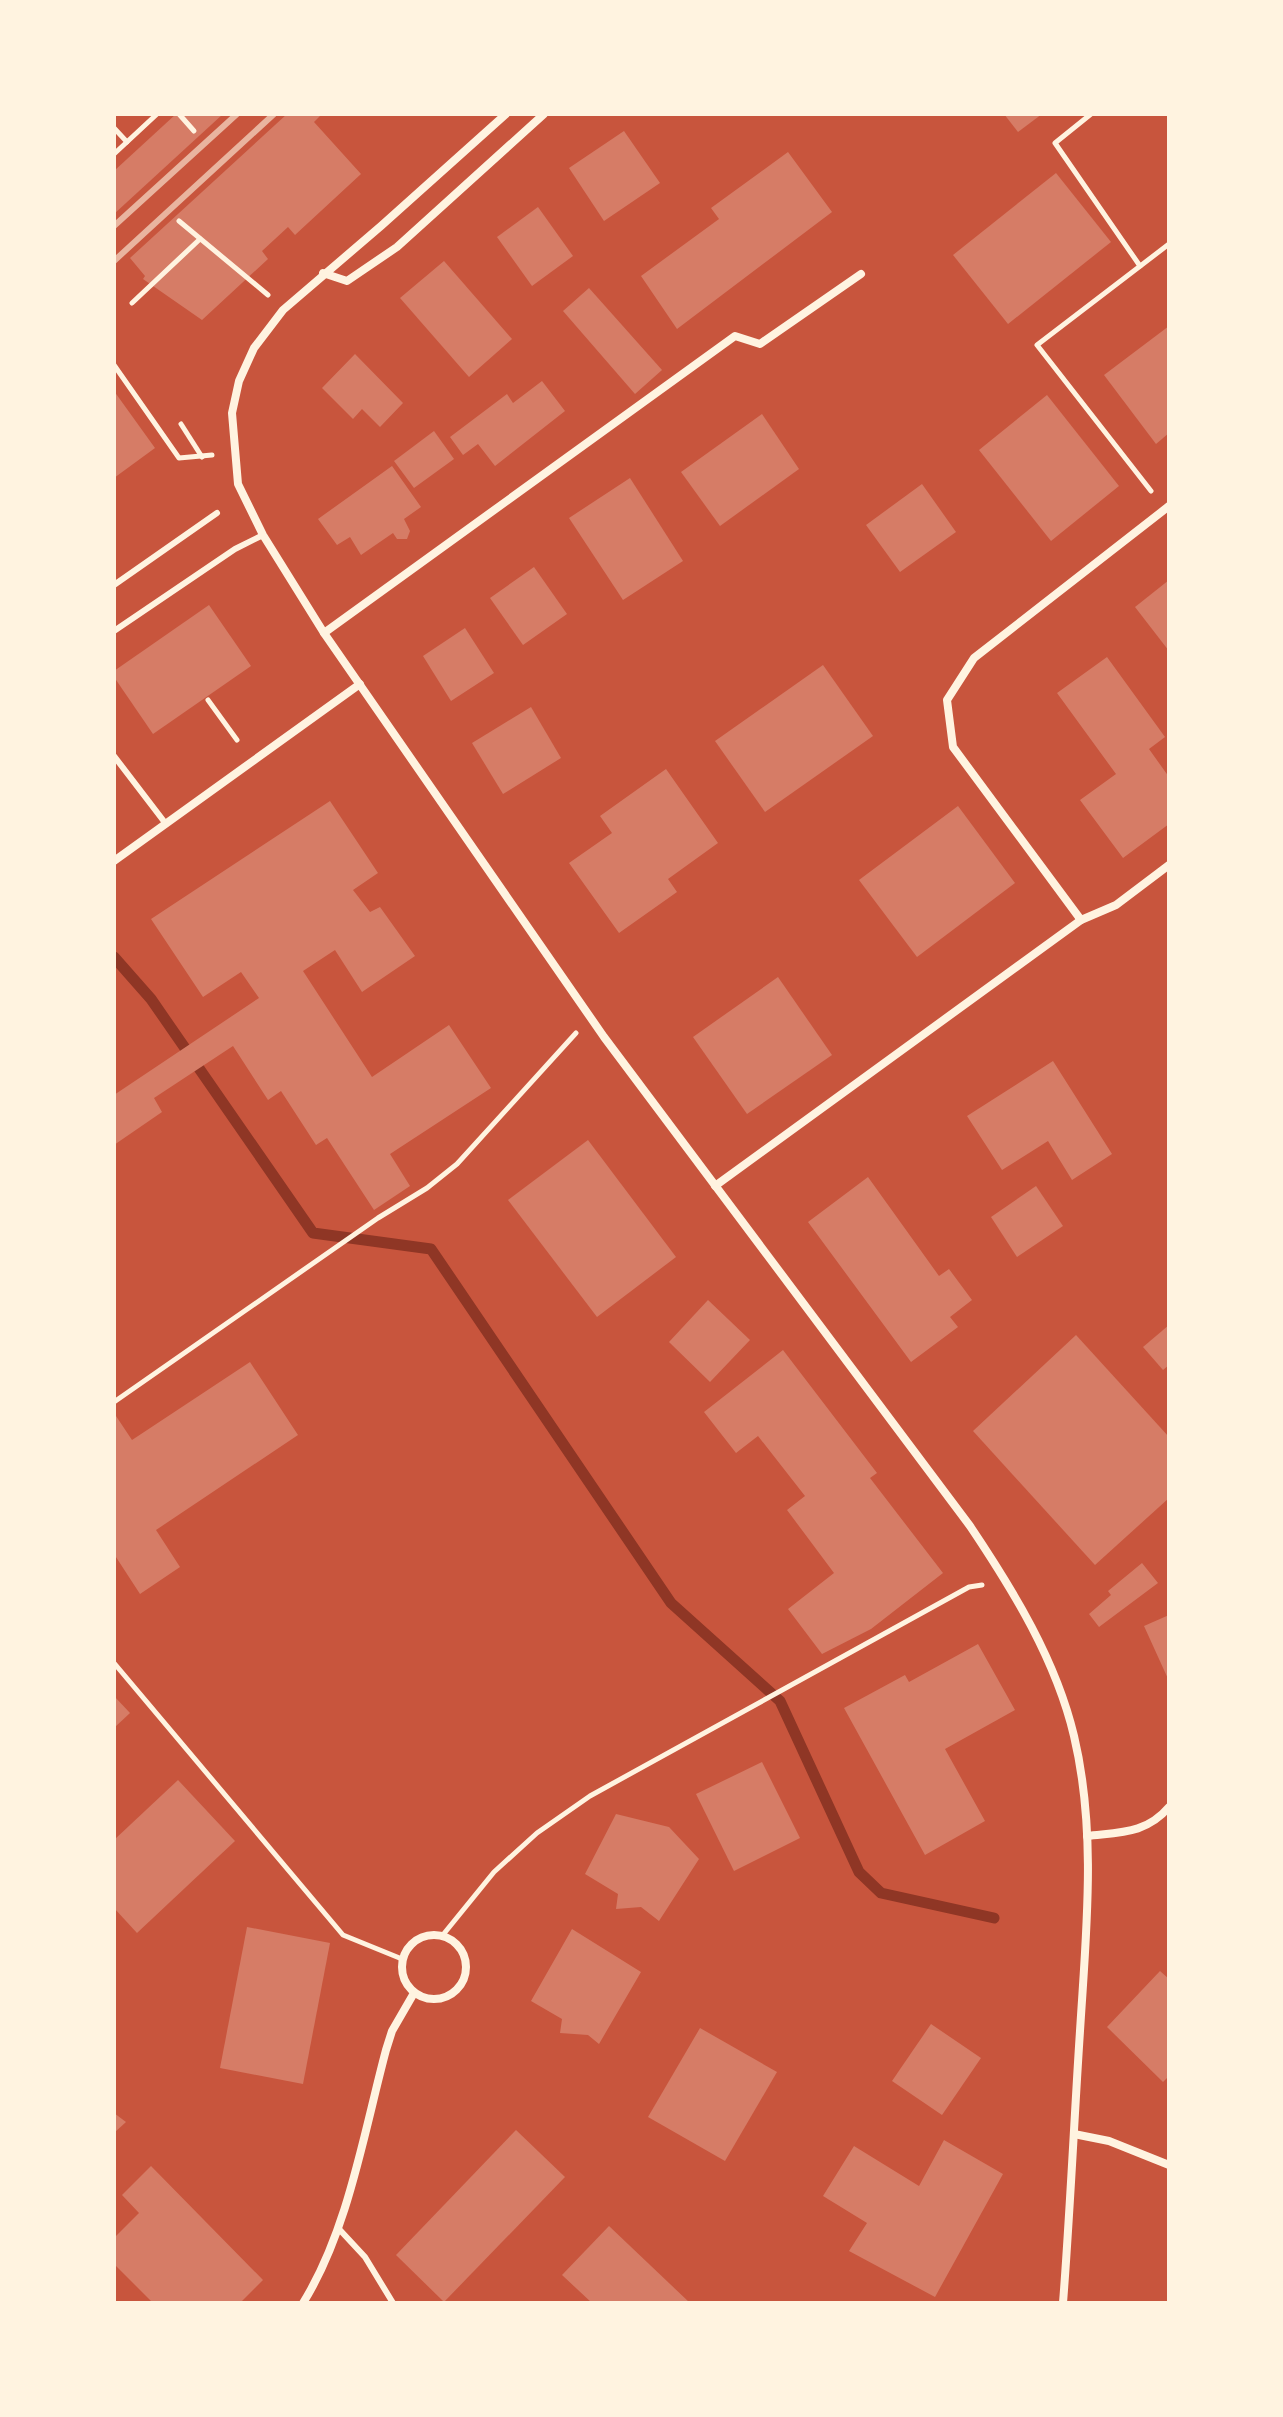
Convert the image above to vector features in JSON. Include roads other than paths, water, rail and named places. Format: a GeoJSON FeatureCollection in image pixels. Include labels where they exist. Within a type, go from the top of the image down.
{"type":"FeatureCollection","features":[{"type":"Feature","properties":{"kind":"street"},"geometry":{"type":"LineString","coordinates":[[506,114],[283,310],[254,348],[239,381],[232,413],[238,484],[263,535],[324,633],[593,1021],[970,1526],[1002,1573],[1033,1629],[1073,1734],[1084,1792],[1087,1836],[1088,1903],[1063,2303]]}},
{"type":"Feature","properties":{"kind":"street"},"geometry":{"type":"LineString","coordinates":[[323,273],[347,281],[397,247],[544,114]]}},
{"type":"Feature","properties":{"kind":"street"},"geometry":{"type":"LineString","coordinates":[[324,633],[735,336],[760,344],[861,274]]}},
{"type":"Feature","properties":{"kind":"street"},"geometry":{"type":"LineString","coordinates":[[1081,920],[953,747],[947,700],[974,658],[1168,510]]}},
{"type":"Feature","properties":{"kind":"street"},"geometry":{"type":"LineString","coordinates":[[114,861],[360,684]]}},
{"type":"Feature","properties":{"kind":"street"},"geometry":{"type":"LineString","coordinates":[[715,1186],[1081,920],[1116,905],[1169,865]]}},
{"type":"Feature","properties":{"kind":"street"},"geometry":{"type":"LineString","coordinates":[[1087,1836],[1141,1829],[1169,1807]]}},
{"type":"Feature","properties":{"kind":"street"},"geometry":{"type":"LineString","coordinates":[[430,1935],[452,1941],[461,1951],[465,1963],[465,1975],[459,1987],[437,1999],[414,1993],[406,1983],[402,1959],[408,1948],[418,1939],[430,1935]]}},
{"type":"Feature","properties":{"kind":"street"},"geometry":{"type":"LineString","coordinates":[[303,2303],[324,2266],[339,2229],[389,2040],[414,1993]]}},
{"type":"Feature","properties":{"kind":"street"},"geometry":{"type":"LineString","coordinates":[[1074,2134],[1109,2141],[1169,2165]]}},
{"type":"Feature","properties":{"kind":"lane"},"geometry":{"type":"LineString","coordinates":[[114,585],[217,513]]}},
{"type":"Feature","properties":{"kind":"lane"},"geometry":{"type":"LineString","coordinates":[[114,631],[235,549],[263,535]]}},
{"type":"Feature","properties":{"kind":"lane"},"geometry":{"type":"LineString","coordinates":[[114,756],[166,824]]}},
{"type":"Feature","properties":{"kind":"lane"},"geometry":{"type":"LineString","coordinates":[[339,2229],[365,2257],[393,2303]]}},
{"type":"Feature","properties":{"kind":"waterway"},"geometry":{"type":"LineString","coordinates":[[114,957],[151,999],[313,1233],[431,1249],[671,1603],[780,1701],[859,1872],[881,1893],[994,1918]]}},
{"type":"Feature","properties":{"kind":"railway"},"geometry":{"type":"LineString","coordinates":[[114,226],[237,114]]}},
{"type":"Feature","properties":{"kind":"railway"},"geometry":{"type":"LineString","coordinates":[[114,261],[274,114]]}}]}
